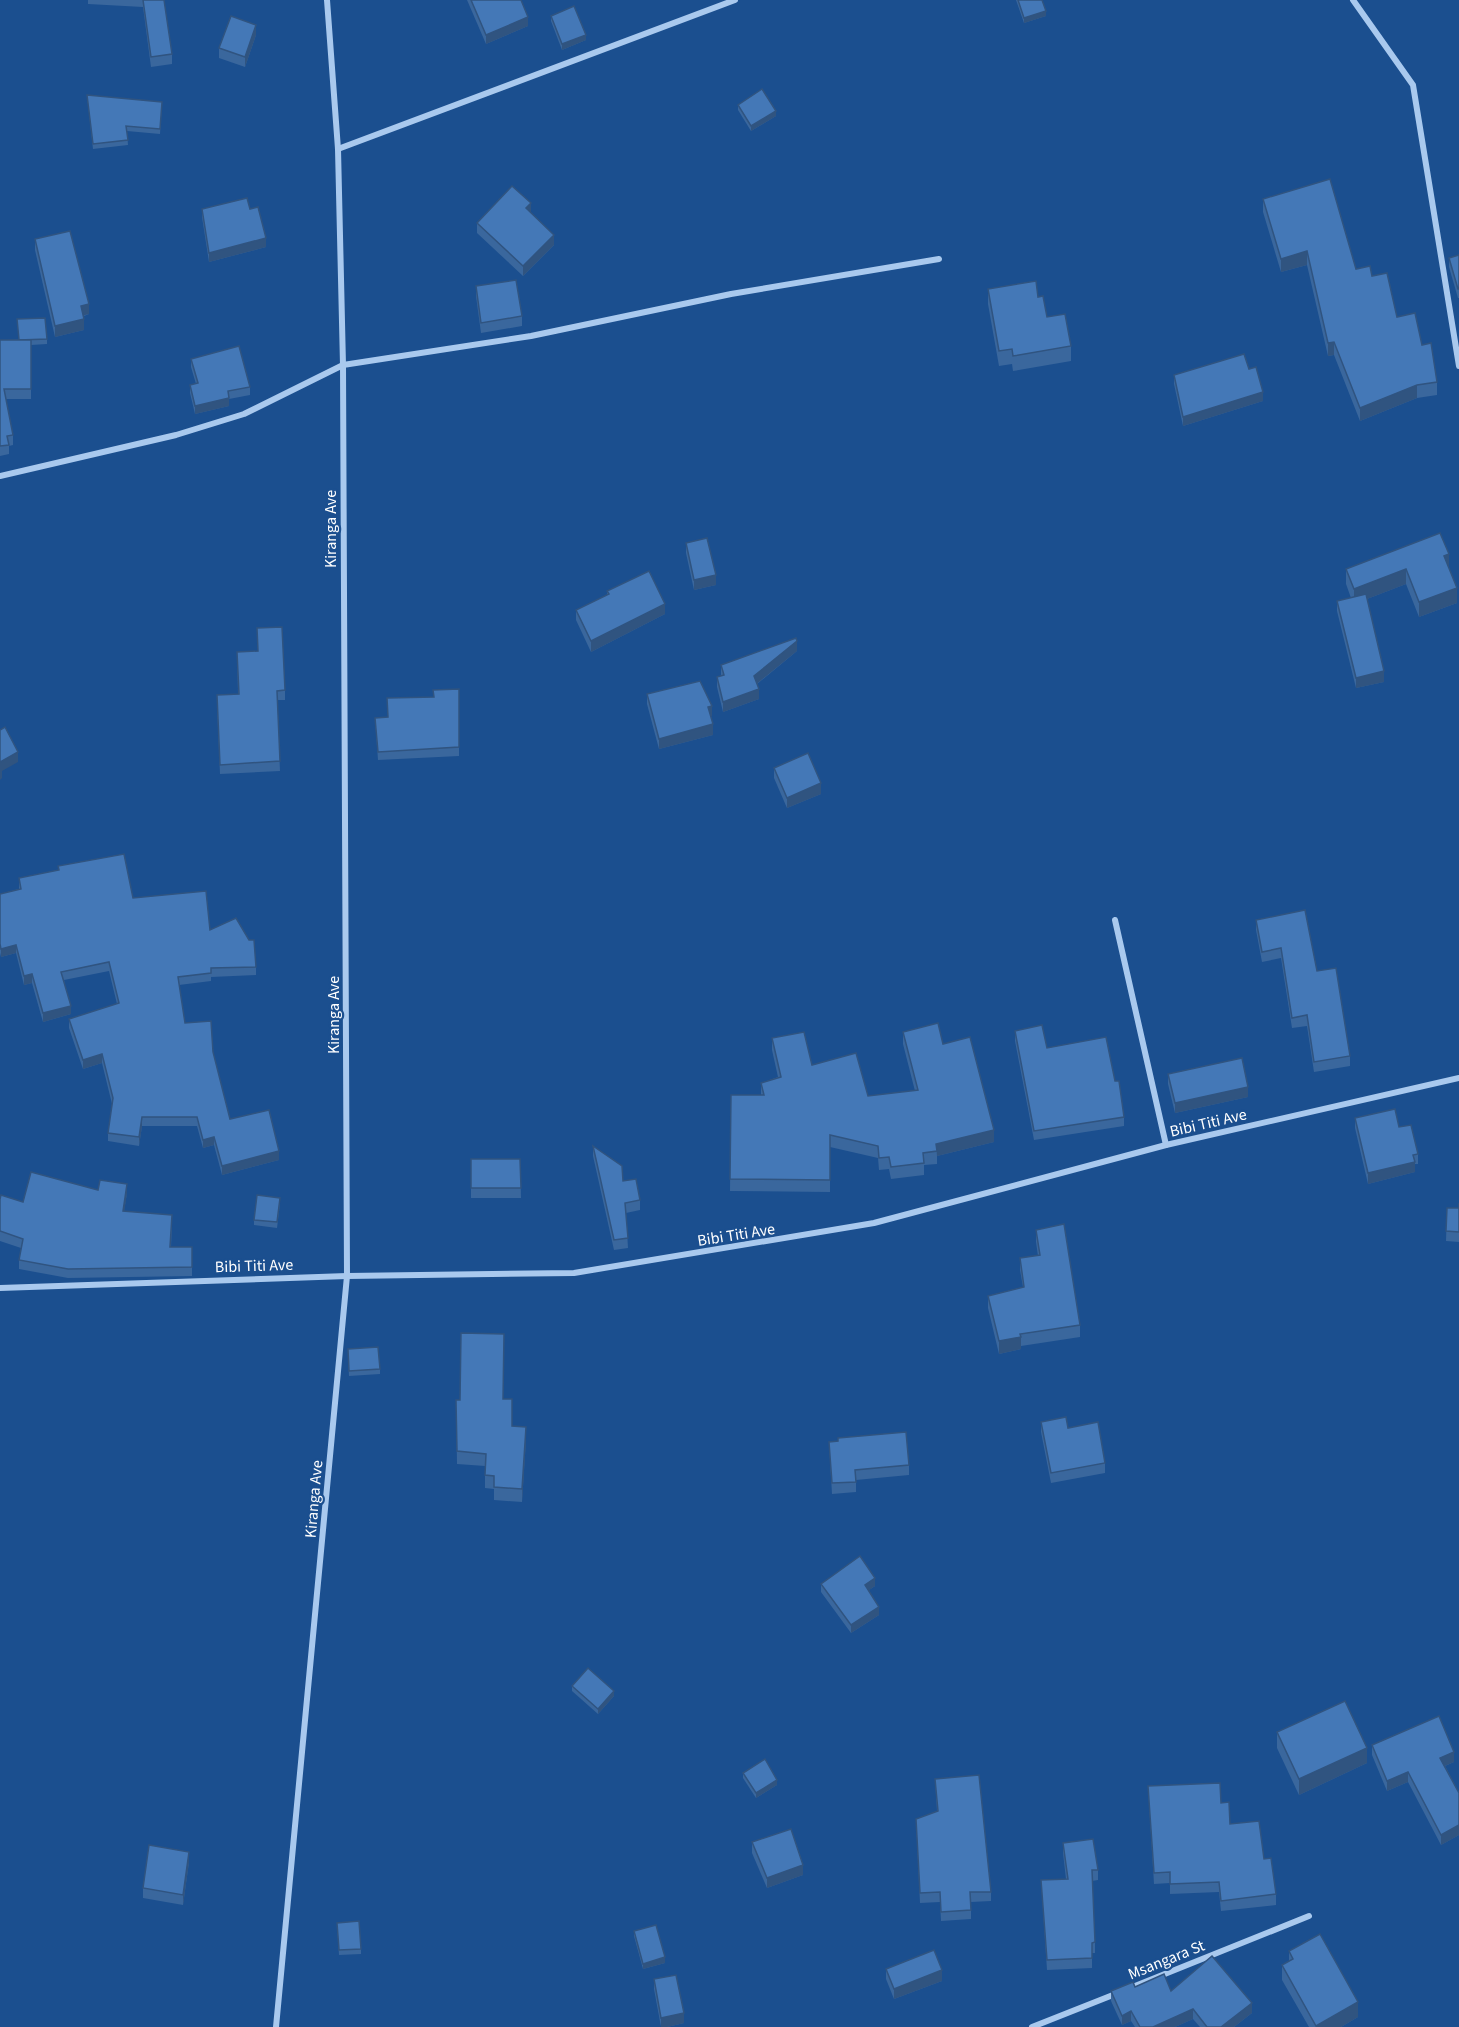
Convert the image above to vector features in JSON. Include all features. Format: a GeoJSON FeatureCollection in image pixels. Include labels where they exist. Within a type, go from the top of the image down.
{"type":"FeatureCollection","features":[{"type":"Feature","properties":{"kind":"street","name":"Kiranga Ave"},"geometry":{"type":"LineString","coordinates":[[276,2027],[347,1276],[343,365],[338,149],[327,0]]}},
{"type":"Feature","properties":{"kind":"street"},"geometry":{"type":"LineString","coordinates":[[338,149],[735,0]]}},
{"type":"Feature","properties":{"kind":"street"},"geometry":{"type":"LineString","coordinates":[[1353,0],[1413,85],[1459,366]]}},
{"type":"Feature","properties":{"kind":"street"},"geometry":{"type":"LineString","coordinates":[[0,476],[176,435],[244,414],[343,365],[531,336],[731,294],[939,259]]}},
{"type":"Feature","properties":{"kind":"street"},"geometry":{"type":"LineString","coordinates":[[1115,920],[1166,1145]]}},
{"type":"Feature","properties":{"kind":"street","name":"Bibi Titi Ave"},"geometry":{"type":"LineString","coordinates":[[0,1288],[347,1276],[574,1273],[874,1223],[1166,1145],[1459,1078]]}},
{"type":"Feature","properties":{"kind":"street","name":"Msangara St"},"geometry":{"type":"LineString","coordinates":[[1032,2027],[1310,1916]]}},
{"type":"Feature","properties":{"kind":"building"},"geometry":{"type":"Polygon","coordinates":[[[143,0],[164,0],[172,54],[151,57],[143,0]]]}},
{"type":"Feature","properties":{"kind":"building"},"geometry":{"type":"Polygon","coordinates":[[[471,0],[521,0],[528,17],[486,35],[471,0]]]}},
{"type":"Feature","properties":{"kind":"building"},"geometry":{"type":"Polygon","coordinates":[[[1018,0],[1042,0],[1046,11],[1024,18],[1018,0]]]}},
{"type":"Feature","properties":{"kind":"building"},"geometry":{"type":"Polygon","coordinates":[[[574,6],[586,35],[562,44],[551,16],[574,6]]]}},
{"type":"Feature","properties":{"kind":"building"},"geometry":{"type":"Polygon","coordinates":[[[231,16],[256,25],[245,57],[219,48],[231,16]]]}},
{"type":"Feature","properties":{"kind":"building"},"geometry":{"type":"Polygon","coordinates":[[[762,89],[776,111],[751,126],[738,105],[762,89]]]}},
{"type":"Feature","properties":{"kind":"building"},"geometry":{"type":"Polygon","coordinates":[[[87,95],[162,102],[160,129],[126,126],[128,140],[93,144],[87,95]]]}},
{"type":"Feature","properties":{"kind":"building"},"geometry":{"type":"Polygon","coordinates":[[[1330,179],[1356,269],[1370,266],[1372,276],[1387,273],[1397,317],[1415,313],[1422,345],[1431,343],[1437,382],[1417,385],[1360,408],[1334,342],[1328,343],[1307,251],[1281,259],[1263,199],[1330,179]]]}},
{"type":"Feature","properties":{"kind":"building"},"geometry":{"type":"Polygon","coordinates":[[[512,186],[531,203],[526,208],[554,235],[523,266],[477,223],[512,186]]]}},
{"type":"Feature","properties":{"kind":"building"},"geometry":{"type":"Polygon","coordinates":[[[247,198],[250,209],[258,207],[266,238],[209,253],[202,209],[247,198]]]}},
{"type":"Feature","properties":{"kind":"building"},"geometry":{"type":"Polygon","coordinates":[[[70,231],[89,304],[81,306],[84,319],[55,326],[35,239],[70,231]]]}},
{"type":"Feature","properties":{"kind":"building"},"geometry":{"type":"Polygon","coordinates":[[[1459,255],[1459,289],[1458,289],[1449,258],[1459,255]]]}},
{"type":"Feature","properties":{"kind":"building"},"geometry":{"type":"Polygon","coordinates":[[[516,280],[522,316],[481,323],[476,286],[516,280]]]}},
{"type":"Feature","properties":{"kind":"building"},"geometry":{"type":"Polygon","coordinates":[[[1036,281],[1038,297],[1043,296],[1047,317],[1065,314],[1071,346],[1013,356],[1012,349],[999,351],[988,289],[1036,281]]]}},
{"type":"Feature","properties":{"kind":"building"},"geometry":{"type":"Polygon","coordinates":[[[45,318],[47,339],[19,340],[17,319],[45,318]]]}},
{"type":"Feature","properties":{"kind":"building"},"geometry":{"type":"Polygon","coordinates":[[[0,340],[31,340],[31,389],[4,389],[13,435],[7,436],[9,445],[0,446],[0,340]]]}},
{"type":"Feature","properties":{"kind":"building"},"geometry":{"type":"Polygon","coordinates":[[[239,346],[250,387],[228,391],[229,398],[195,406],[190,385],[198,383],[191,359],[239,346]]]}},
{"type":"Feature","properties":{"kind":"building"},"geometry":{"type":"Polygon","coordinates":[[[1244,354],[1249,369],[1256,367],[1263,392],[1183,417],[1174,375],[1244,354]]]}},
{"type":"Feature","properties":{"kind":"building"},"geometry":{"type":"Polygon","coordinates":[[[1440,533],[1449,554],[1444,556],[1457,588],[1419,602],[1406,569],[1354,589],[1346,569],[1440,533]]]}},
{"type":"Feature","properties":{"kind":"building"},"geometry":{"type":"Polygon","coordinates":[[[707,538],[716,575],[694,580],[686,543],[707,538]]]}},
{"type":"Feature","properties":{"kind":"building"},"geometry":{"type":"Polygon","coordinates":[[[649,571],[665,604],[591,641],[576,610],[609,594],[607,591],[649,571]]]}},
{"type":"Feature","properties":{"kind":"building"},"geometry":{"type":"Polygon","coordinates":[[[1366,594],[1384,671],[1356,678],[1337,601],[1366,594]]]}},
{"type":"Feature","properties":{"kind":"building"},"geometry":{"type":"Polygon","coordinates":[[[282,627],[285,690],[277,691],[280,761],[220,765],[217,695],[239,694],[237,652],[258,651],[257,628],[282,627]]]}},
{"type":"Feature","properties":{"kind":"building"},"geometry":{"type":"Polygon","coordinates":[[[796,638],[797,641],[754,676],[759,689],[723,702],[717,677],[724,675],[721,665],[796,638]]]}},
{"type":"Feature","properties":{"kind":"building"},"geometry":{"type":"Polygon","coordinates":[[[700,681],[712,706],[708,707],[713,724],[659,739],[647,694],[700,681]]]}},
{"type":"Feature","properties":{"kind":"building"},"geometry":{"type":"Polygon","coordinates":[[[459,689],[459,747],[378,752],[375,718],[388,717],[387,698],[434,697],[433,690],[459,689]]]}},
{"type":"Feature","properties":{"kind":"building"},"geometry":{"type":"Polygon","coordinates":[[[5,727],[18,752],[0,762],[0,730],[5,727]]]}},
{"type":"Feature","properties":{"kind":"building"},"geometry":{"type":"Polygon","coordinates":[[[808,753],[821,783],[787,798],[774,768],[808,753]]]}},
{"type":"Feature","properties":{"kind":"building"},"geometry":{"type":"Polygon","coordinates":[[[124,854],[133,898],[206,891],[210,930],[236,918],[249,940],[254,940],[256,967],[211,968],[211,973],[178,977],[185,1023],[211,1021],[213,1052],[230,1119],[269,1110],[279,1151],[222,1166],[214,1137],[203,1140],[197,1117],[142,1117],[139,1137],[108,1133],[113,1098],[102,1054],[83,1060],[69,1019],[119,1003],[109,962],[61,972],[71,1006],[43,1013],[32,974],[24,976],[16,945],[1,949],[0,894],[21,889],[19,878],[59,870],[58,866],[124,854]]]}},
{"type":"Feature","properties":{"kind":"building"},"geometry":{"type":"Polygon","coordinates":[[[1305,910],[1317,971],[1336,968],[1350,1056],[1314,1062],[1307,1015],[1292,1018],[1281,948],[1262,952],[1256,920],[1305,910]]]}},
{"type":"Feature","properties":{"kind":"building"},"geometry":{"type":"Polygon","coordinates":[[[938,1023],[943,1044],[970,1037],[994,1130],[936,1144],[937,1151],[923,1153],[924,1163],[891,1167],[889,1157],[879,1158],[878,1146],[830,1135],[830,1180],[730,1179],[731,1095],[764,1095],[761,1083],[781,1077],[772,1038],[804,1032],[812,1065],[856,1053],[868,1096],[918,1090],[903,1032],[938,1023]]]}},
{"type":"Feature","properties":{"kind":"building"},"geometry":{"type":"Polygon","coordinates":[[[1042,1025],[1047,1048],[1106,1037],[1115,1081],[1119,1081],[1124,1117],[1034,1131],[1015,1031],[1042,1025]]]}},
{"type":"Feature","properties":{"kind":"building"},"geometry":{"type":"Polygon","coordinates":[[[1242,1058],[1248,1087],[1175,1103],[1168,1074],[1242,1058]]]}},
{"type":"Feature","properties":{"kind":"building"},"geometry":{"type":"Polygon","coordinates":[[[1395,1109],[1399,1127],[1411,1125],[1418,1154],[1413,1155],[1415,1162],[1368,1173],[1355,1118],[1395,1109]]]}},
{"type":"Feature","properties":{"kind":"building"},"geometry":{"type":"Polygon","coordinates":[[[593,1146],[622,1166],[623,1181],[636,1179],[640,1200],[625,1203],[628,1238],[614,1240],[593,1146]]]}},
{"type":"Feature","properties":{"kind":"building"},"geometry":{"type":"Polygon","coordinates":[[[471,1159],[520,1159],[521,1188],[471,1188],[471,1159]]]}},
{"type":"Feature","properties":{"kind":"building"},"geometry":{"type":"Polygon","coordinates":[[[31,1172],[98,1190],[100,1180],[127,1184],[123,1211],[172,1215],[170,1247],[192,1247],[192,1267],[68,1269],[19,1260],[23,1239],[0,1231],[0,1199],[1,1195],[23,1202],[31,1172]]]}},
{"type":"Feature","properties":{"kind":"building"},"geometry":{"type":"Polygon","coordinates":[[[257,1195],[280,1198],[277,1222],[254,1220],[257,1195]]]}},
{"type":"Feature","properties":{"kind":"building"},"geometry":{"type":"Polygon","coordinates":[[[1447,1208],[1459,1208],[1459,1232],[1446,1231],[1447,1208]]]}},
{"type":"Feature","properties":{"kind":"building"},"geometry":{"type":"Polygon","coordinates":[[[1064,1224],[1080,1325],[1020,1334],[1021,1337],[999,1341],[988,1296],[1024,1287],[1020,1258],[1040,1255],[1036,1230],[1064,1224]]]}},
{"type":"Feature","properties":{"kind":"building"},"geometry":{"type":"Polygon","coordinates":[[[461,1333],[504,1334],[503,1399],[512,1399],[512,1426],[526,1427],[522,1489],[494,1487],[494,1476],[485,1475],[486,1454],[457,1451],[456,1400],[460,1400],[461,1333]]]}},
{"type":"Feature","properties":{"kind":"building"},"geometry":{"type":"Polygon","coordinates":[[[378,1347],[380,1369],[349,1371],[348,1349],[378,1347]]]}},
{"type":"Feature","properties":{"kind":"building"},"geometry":{"type":"Polygon","coordinates":[[[1066,1417],[1068,1428],[1098,1422],[1105,1463],[1051,1473],[1041,1422],[1066,1417]]]}},
{"type":"Feature","properties":{"kind":"building"},"geometry":{"type":"Polygon","coordinates":[[[906,1432],[909,1465],[855,1470],[856,1482],[832,1483],[829,1442],[838,1441],[838,1438],[906,1432]]]}},
{"type":"Feature","properties":{"kind":"building"},"geometry":{"type":"Polygon","coordinates":[[[860,1556],[875,1578],[865,1585],[879,1607],[851,1625],[821,1584],[860,1556]]]}},
{"type":"Feature","properties":{"kind":"building"},"geometry":{"type":"Polygon","coordinates":[[[588,1668],[614,1691],[598,1709],[572,1686],[588,1668]]]}},
{"type":"Feature","properties":{"kind":"building"},"geometry":{"type":"Polygon","coordinates":[[[1345,1701],[1367,1748],[1299,1779],[1277,1732],[1345,1701]]]}},
{"type":"Feature","properties":{"kind":"building"},"geometry":{"type":"Polygon","coordinates":[[[1439,1716],[1454,1752],[1440,1758],[1459,1793],[1459,1825],[1441,1835],[1408,1772],[1387,1781],[1372,1745],[1439,1716]]]}},
{"type":"Feature","properties":{"kind":"building"},"geometry":{"type":"Polygon","coordinates":[[[765,1759],[777,1780],[756,1793],[743,1773],[765,1759]]]}},
{"type":"Feature","properties":{"kind":"building"},"geometry":{"type":"Polygon","coordinates":[[[979,1775],[991,1892],[970,1892],[971,1910],[941,1912],[940,1892],[920,1893],[916,1819],[938,1811],[935,1779],[979,1775]]]}},
{"type":"Feature","properties":{"kind":"building"},"geometry":{"type":"Polygon","coordinates":[[[1220,1783],[1221,1803],[1229,1802],[1230,1824],[1259,1821],[1264,1859],[1271,1858],[1276,1894],[1221,1901],[1219,1882],[1170,1884],[1170,1872],[1154,1873],[1148,1786],[1220,1783]]]}},
{"type":"Feature","properties":{"kind":"building"},"geometry":{"type":"Polygon","coordinates":[[[791,1829],[803,1865],[767,1878],[752,1842],[791,1829]]]}},
{"type":"Feature","properties":{"kind":"building"},"geometry":{"type":"Polygon","coordinates":[[[1093,1839],[1098,1870],[1092,1870],[1095,1942],[1092,1943],[1092,1958],[1047,1960],[1041,1880],[1068,1879],[1063,1843],[1093,1839]]]}},
{"type":"Feature","properties":{"kind":"building"},"geometry":{"type":"Polygon","coordinates":[[[149,1845],[189,1852],[183,1895],[143,1888],[149,1845]]]}},
{"type":"Feature","properties":{"kind":"building"},"geometry":{"type":"Polygon","coordinates":[[[359,1921],[361,1949],[339,1950],[337,1923],[359,1921]]]}},
{"type":"Feature","properties":{"kind":"building"},"geometry":{"type":"Polygon","coordinates":[[[656,1925],[665,1957],[643,1964],[634,1931],[656,1925]]]}},
{"type":"Feature","properties":{"kind":"building"},"geometry":{"type":"Polygon","coordinates":[[[1320,1934],[1358,2002],[1316,2026],[1282,1965],[1293,1959],[1289,1951],[1320,1934]]]}},
{"type":"Feature","properties":{"kind":"building"},"geometry":{"type":"Polygon","coordinates":[[[934,1950],[942,1970],[894,1989],[886,1969],[934,1950]]]}},
{"type":"Feature","properties":{"kind":"building"},"geometry":{"type":"Polygon","coordinates":[[[1212,1956],[1252,2003],[1221,2027],[1207,2027],[1193,2009],[1153,2027],[1140,2027],[1131,2011],[1122,2016],[1111,1991],[1133,1982],[1135,1987],[1164,1974],[1171,1991],[1212,1956]]]}},
{"type":"Feature","properties":{"kind":"building"},"geometry":{"type":"Polygon","coordinates":[[[676,1975],[684,2013],[661,2018],[654,1979],[676,1975]]]}}]}
